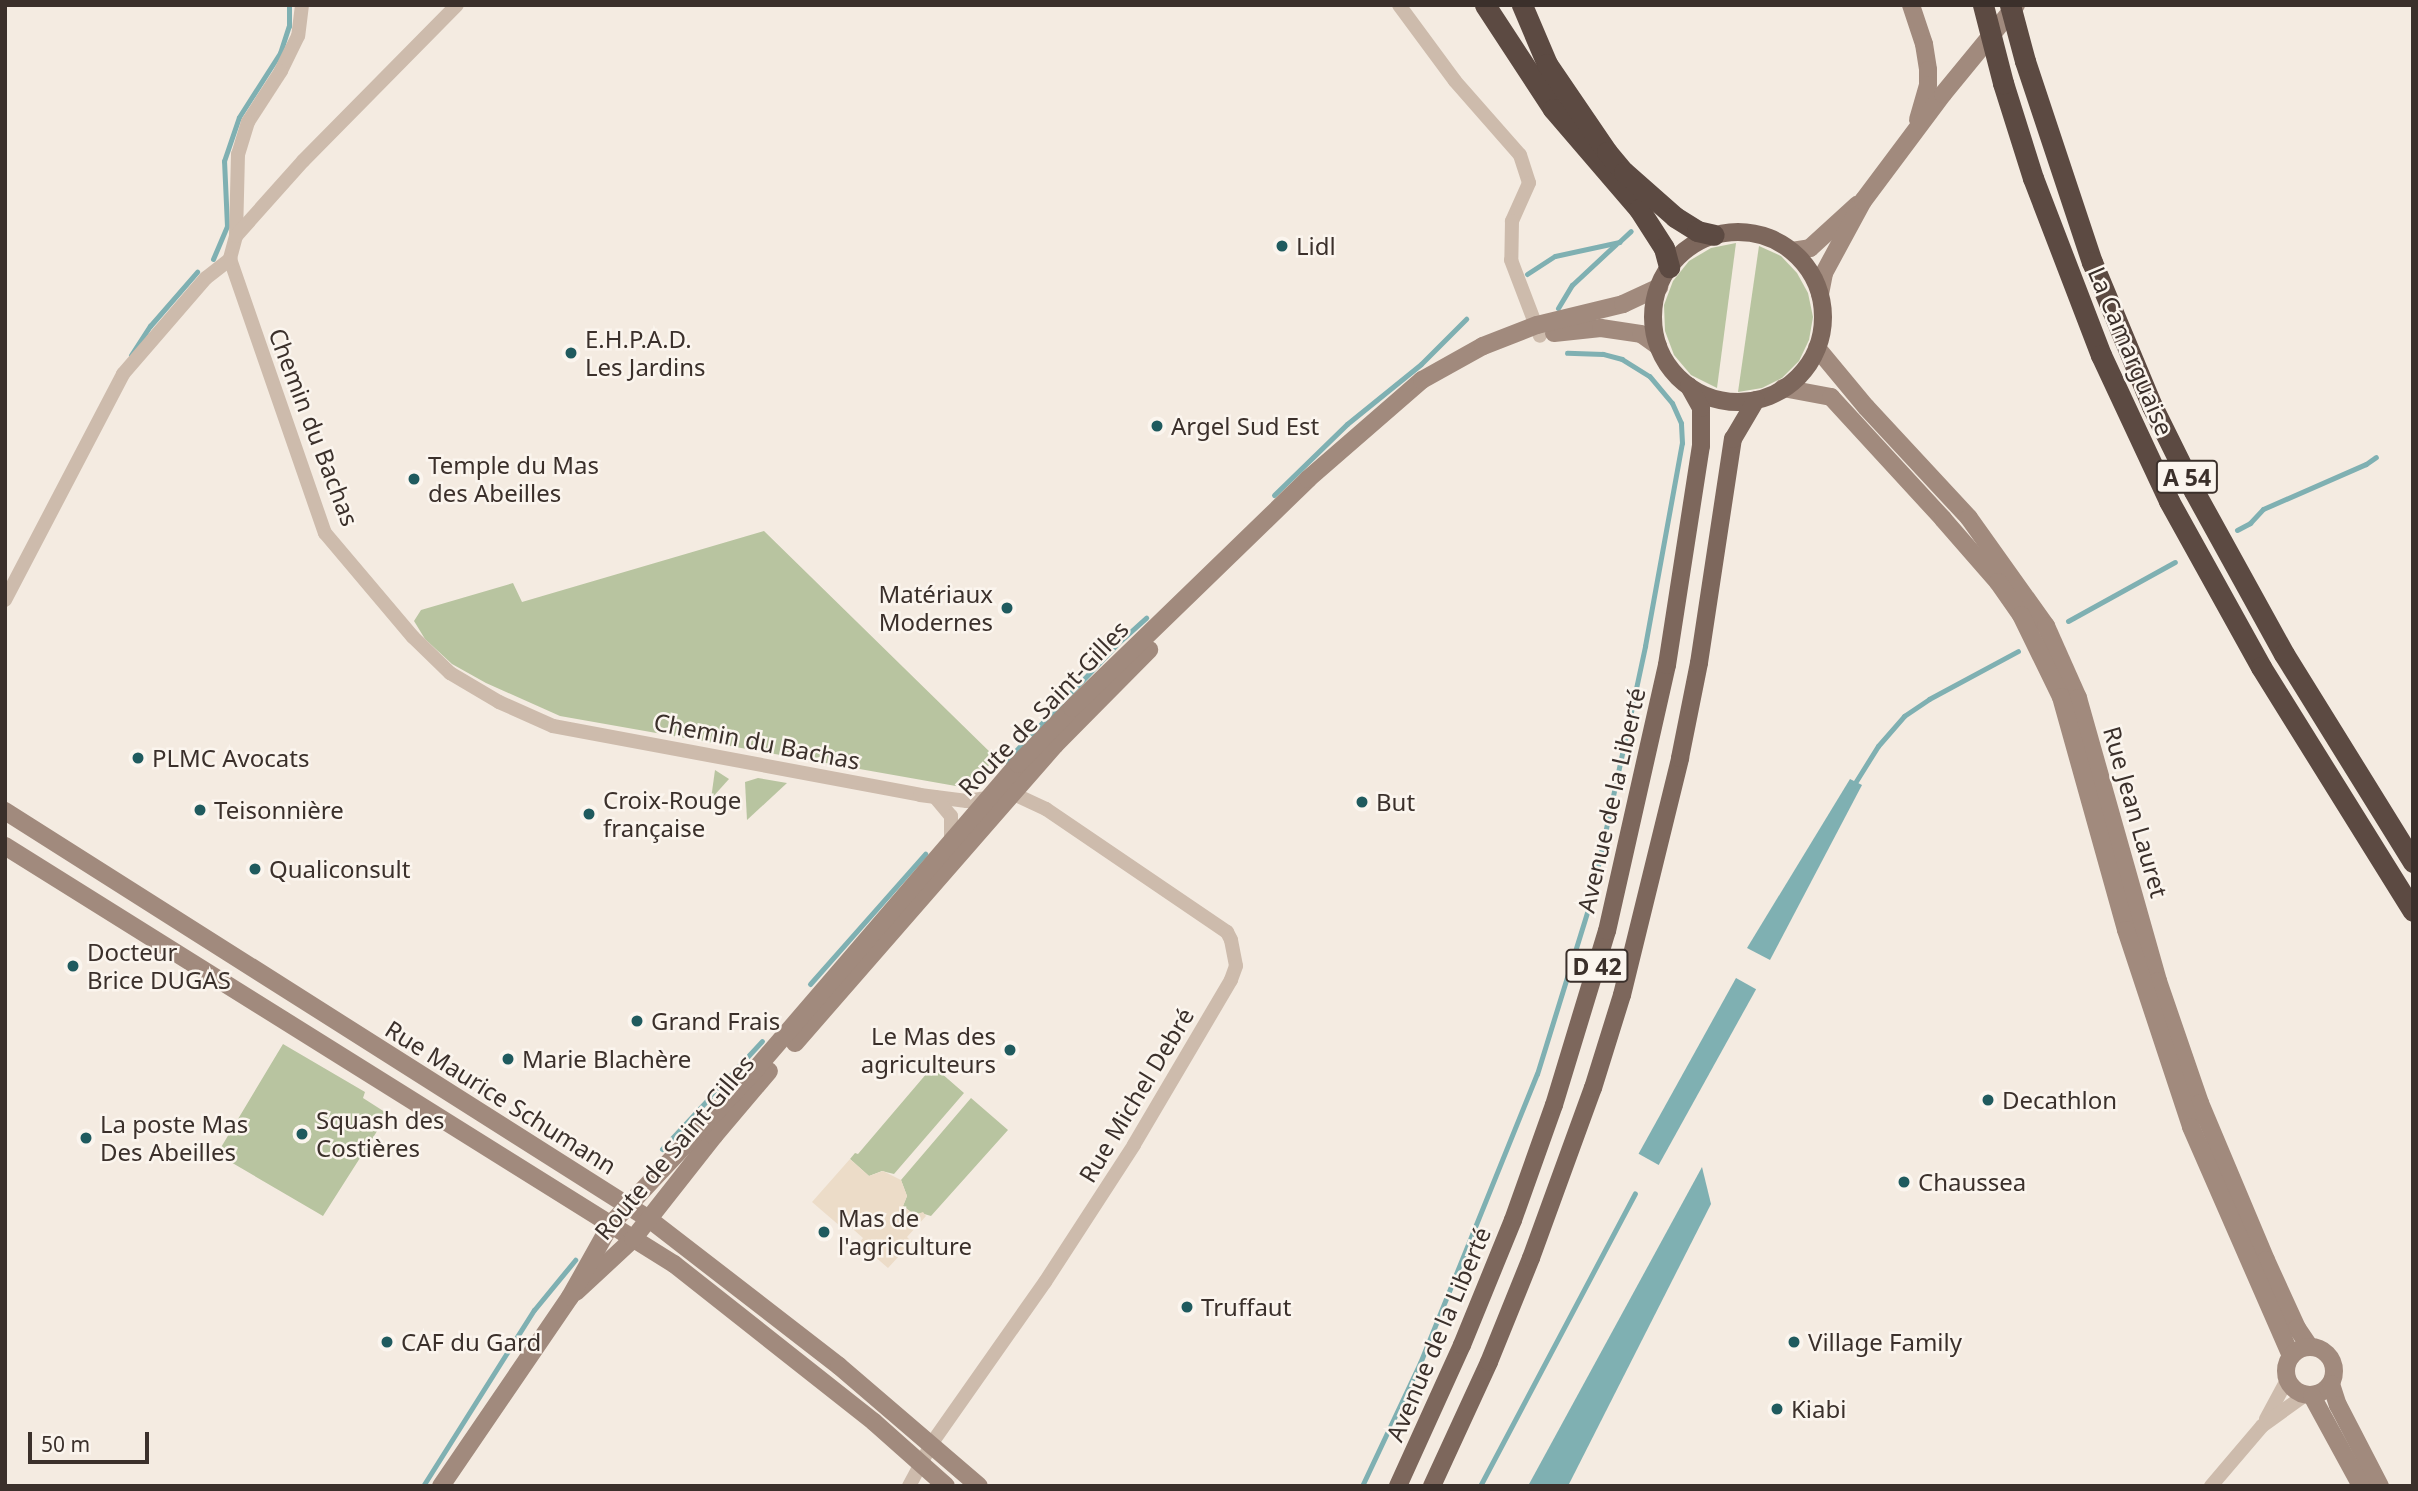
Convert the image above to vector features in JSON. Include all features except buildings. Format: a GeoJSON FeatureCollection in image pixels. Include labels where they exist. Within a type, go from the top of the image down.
{"type":"FeatureCollection","features":[{"type":"Feature","properties":{"kind":"highway"},"geometry":{"type":"LineString","coordinates":[[1485,5],[1553,109],[1644,217],[1664,248],[1669,267]]}},
{"type":"Feature","properties":{"kind":"highway"},"geometry":{"type":"LineString","coordinates":[[1522,5],[1547,64],[1623,172],[1675,217],[1697,231],[1714,235]]}},
{"type":"Feature","properties":{"kind":"highway","name":"La Camarguaise"},"geometry":{"type":"LineString","coordinates":[[1983,5],[2003,83],[2033,177],[2101,355],[2169,501],[2261,667],[2413,911]]}},
{"type":"Feature","properties":{"kind":"highway","name":"La Camarguaise"},"geometry":{"type":"LineString","coordinates":[[2010,5],[2025,61],[2091,262],[2152,405],[2188,479],[2284,654],[2413,862]]}},
{"type":"Feature","properties":{"kind":"main road"},"geometry":{"type":"LineString","coordinates":[[1911,5],[1927,62],[1928,85],[1917,130]]}},
{"type":"Feature","properties":{"kind":"main road"},"geometry":{"type":"LineString","coordinates":[[1820,294],[1809,270],[1792,251],[1773,239],[1751,233],[1714,235],[1693,244],[1669,267],[1658,287],[1653,320],[1658,346],[1668,364],[1689,386],[1720,400],[1756,400],[1783,388],[1804,371],[1817,348],[1822,326],[1820,294],[1824,274],[1863,201],[2016,5]]}},
{"type":"Feature","properties":{"kind":"main road"},"geometry":{"type":"LineString","coordinates":[[1792,251],[1810,248],[1863,201]]}},
{"type":"Feature","properties":{"kind":"main road","name":"Route de Saint-Gilles"},"geometry":{"type":"LineString","coordinates":[[441,1486],[570,1297],[611,1224],[626,1205],[661,1174],[784,1038],[991,795],[1072,708],[1270,515],[1407,393],[1451,362],[1623,304],[1658,287]]}},
{"type":"Feature","properties":{"kind":"main road","name":"Route de Saint-Gilles"},"geometry":{"type":"LineString","coordinates":[[570,1297],[634,1239],[721,1128],[1055,745],[1288,513],[1428,388],[1538,331],[1601,328],[1641,334],[1658,346]]}},
{"type":"Feature","properties":{"kind":"main road","name":"Rue Jean Lauret"},"geometry":{"type":"LineString","coordinates":[[1817,348],[1866,407],[1969,518],[2046,626],[2078,698],[2158,981],[2200,1103],[2266,1260],[2297,1328],[2310,1347]]}},
{"type":"Feature","properties":{"kind":"main road","name":"Avenue de la Liberté"},"geometry":{"type":"LineString","coordinates":[[1398,1486],[1462,1345],[1513,1220],[1555,1105],[1607,931],[1667,665],[1701,446],[1701,408],[1689,386]]}},
{"type":"Feature","properties":{"kind":"main road","name":"Rue Jean Lauret"},"geometry":{"type":"LineString","coordinates":[[1783,388],[1808,390],[1831,397],[1998,582],[2021,615],[2060,697],[2126,930],[2191,1127],[2291,1356]]}},
{"type":"Feature","properties":{"kind":"main road","name":"D 42"},"geometry":{"type":"LineString","coordinates":[[1432,1486],[1489,1362],[1531,1258],[1589,1100],[1622,995],[1686,731],[1734,439],[1756,400]]}},
{"type":"Feature","properties":{"kind":"main road","name":"Rue Maurice Schumann"},"geometry":{"type":"LineString","coordinates":[[5,811],[649,1219],[839,1366],[979,1486]]}},
{"type":"Feature","properties":{"kind":"main road","name":"Rue Maurice Schumann"},"geometry":{"type":"LineString","coordinates":[[5,846],[674,1264],[760,1331],[946,1486]]}},
{"type":"Feature","properties":{"kind":"main road"},"geometry":{"type":"LineString","coordinates":[[2361,1486],[2309,1396],[2294,1390],[2287,1380],[2286,1367],[2291,1356],[2310,1347],[2326,1353],[2331,1359],[2334,1367],[2331,1384],[2338,1405],[2381,1486]]}},
{"type":"Feature","properties":{"kind":"main road"},"geometry":{"type":"LineString","coordinates":[[2309,1396],[2331,1384]]}},
{"type":"Feature","properties":{"kind":"street"},"geometry":{"type":"LineString","coordinates":[[5,600],[123,374],[206,278],[230,259],[236,236],[238,154],[248,122],[281,71],[298,36],[302,5]]}},
{"type":"Feature","properties":{"kind":"street"},"geometry":{"type":"LineString","coordinates":[[236,236],[303,161],[457,5]]}},
{"type":"Feature","properties":{"kind":"street"},"geometry":{"type":"LineString","coordinates":[[1399,5],[1455,81],[1520,155],[1529,183],[1512,221],[1511,260],[1538,331]]}},
{"type":"Feature","properties":{"kind":"street","name":"Chemin du Bachas"},"geometry":{"type":"LineString","coordinates":[[230,259],[325,533],[386,601],[413,637],[450,673],[499,702],[553,726],[935,797],[967,801],[991,795],[1014,794]]}},
{"type":"Feature","properties":{"kind":"street","name":"Rue Michel Debré"},"geometry":{"type":"LineString","coordinates":[[909,1486],[932,1443],[1114,1177],[1225,990],[1236,966],[1227,932],[1039,804],[1014,794]]}},
{"type":"Feature","properties":{"kind":"street"},"geometry":{"type":"LineString","coordinates":[[935,797],[951,816],[951,842]]}},
{"type":"Feature","properties":{"kind":"street"},"geometry":{"type":"LineString","coordinates":[[2211,1486],[2262,1426],[2287,1380]]}},
{"type":"Feature","properties":{"kind":"street"},"geometry":{"type":"LineString","coordinates":[[2262,1426],[2309,1396]]}},
{"type":"Feature","properties":{"kind":"green space"},"geometry":{"type":"Polygon","coordinates":[[[1736,243],[1717,388],[1691,375],[1674,355],[1665,331],[1664,305],[1673,281],[1689,261],[1711,248],[1736,243]]]}},
{"type":"Feature","properties":{"kind":"green space"},"geometry":{"type":"Polygon","coordinates":[[[1759,246],[1781,256],[1797,273],[1808,293],[1813,317],[1809,340],[1799,361],[1782,378],[1762,388],[1738,392],[1759,246]]]}},
{"type":"Feature","properties":{"kind":"green space"},"geometry":{"type":"Polygon","coordinates":[[[764,531],[996,758],[967,788],[560,716],[486,683],[452,664],[425,639],[414,621],[421,610],[513,583],[522,602],[764,531]]]}},
{"type":"Feature","properties":{"kind":"green space"},"geometry":{"type":"Polygon","coordinates":[[[715,770],[729,779],[711,799],[715,770]]]}},
{"type":"Feature","properties":{"kind":"green space"},"geometry":{"type":"Polygon","coordinates":[[[758,778],[787,783],[747,820],[745,782],[758,778]]]}},
{"type":"Feature","properties":{"kind":"green space","name":"Squash des Costières"},"geometry":{"type":"Polygon","coordinates":[[[283,1044],[365,1092],[363,1098],[388,1114],[323,1216],[217,1154],[283,1044]]]}},
{"type":"Feature","properties":{"kind":"green space"},"geometry":{"type":"Polygon","coordinates":[[[933,1066],[964,1093],[894,1174],[882,1171],[869,1176],[850,1159],[855,1153],[858,1154],[933,1066]]]}},
{"type":"Feature","properties":{"kind":"green space"},"geometry":{"type":"Polygon","coordinates":[[[971,1098],[1008,1130],[931,1216],[921,1213],[915,1215],[903,1206],[907,1196],[901,1180],[971,1098]]]}},
{"type":"Feature","properties":{"kind":"shaded area"},"geometry":{"type":"Polygon","coordinates":[[[850,1159],[869,1176],[883,1171],[901,1180],[907,1196],[903,1206],[915,1215],[923,1212],[926,1216],[907,1237],[912,1242],[888,1268],[859,1243],[863,1238],[846,1223],[841,1227],[812,1202],[850,1159]]]}},
{"type":"Feature","properties":{"kind":"water"},"geometry":{"type":"Polygon","coordinates":[[[1850,779],[1862,785],[1770,960],[1747,948],[1850,779]]]}},
{"type":"Feature","properties":{"kind":"water"},"geometry":{"type":"Polygon","coordinates":[[[1736,978],[1756,989],[1659,1165],[1639,1154],[1736,978]]]}},
{"type":"Feature","properties":{"kind":"water"},"geometry":{"type":"Polygon","coordinates":[[[1702,1167],[1711,1204],[1568,1486],[1528,1486],[1702,1167]]]}},
{"type":"Feature","properties":{"kind":"waterway"},"geometry":{"type":"LineString","coordinates":[[213,259],[227,226],[224,161],[239,117],[280,53],[289,26],[289,5]]}},
{"type":"Feature","properties":{"kind":"waterway"},"geometry":{"type":"LineString","coordinates":[[1527,274],[1555,256],[1619,242],[1631,231]]}},
{"type":"Feature","properties":{"kind":"waterway"},"geometry":{"type":"LineString","coordinates":[[1558,308],[1572,285],[1616,244]]}},
{"type":"Feature","properties":{"kind":"waterway"},"geometry":{"type":"LineString","coordinates":[[131,355],[150,326],[197,272]]}},
{"type":"Feature","properties":{"kind":"waterway"},"geometry":{"type":"LineString","coordinates":[[1274,495],[1347,424],[1421,364],[1466,319]]}},
{"type":"Feature","properties":{"kind":"waterway"},"geometry":{"type":"LineString","coordinates":[[1362,1486],[1420,1363],[1537,1074],[1590,903],[1645,646],[1682,443],[1681,423],[1672,403],[1649,376],[1622,359],[1603,354],[1567,353]]}},
{"type":"Feature","properties":{"kind":"waterway"},"geometry":{"type":"LineString","coordinates":[[2237,530],[2250,523],[2263,509],[2366,464],[2376,457]]}},
{"type":"Feature","properties":{"kind":"waterway"},"geometry":{"type":"LineString","coordinates":[[2068,621],[2175,562]]}},
{"type":"Feature","properties":{"kind":"waterway"},"geometry":{"type":"LineString","coordinates":[[1006,761],[1118,643],[1146,618]]}},
{"type":"Feature","properties":{"kind":"waterway"},"geometry":{"type":"LineString","coordinates":[[1853,786],[1878,746],[1904,716],[1929,699],[2018,651]]}},
{"type":"Feature","properties":{"kind":"waterway"},"geometry":{"type":"LineString","coordinates":[[810,984],[925,854]]}},
{"type":"Feature","properties":{"kind":"waterway"},"geometry":{"type":"LineString","coordinates":[[662,1149],[762,1041]]}},
{"type":"Feature","properties":{"kind":"waterway"},"geometry":{"type":"LineString","coordinates":[[1480,1486],[1635,1193]]}},
{"type":"Feature","properties":{"kind":"waterway"},"geometry":{"type":"LineString","coordinates":[[423,1486],[534,1310],[575,1260]]}},
{"type":"Feature","properties":{"kind":"place","name":"Lidl"},"geometry":{"type":"Point","coordinates":[1282,246]}},
{"type":"Feature","properties":{"kind":"place","name":"E.H.P.A.D. Les Jardins"},"geometry":{"type":"Point","coordinates":[571,353]}},
{"type":"Feature","properties":{"kind":"place","name":"Argel Sud Est"},"geometry":{"type":"Point","coordinates":[1157,426]}},
{"type":"Feature","properties":{"kind":"place","name":"Temple du Mas des Abeilles"},"geometry":{"type":"Point","coordinates":[414,479]}},
{"type":"Feature","properties":{"kind":"place","name":"Matériaux Modernes"},"geometry":{"type":"Point","coordinates":[1007,608]}},
{"type":"Feature","properties":{"kind":"place","name":"PLMC Avocats"},"geometry":{"type":"Point","coordinates":[138,758]}},
{"type":"Feature","properties":{"kind":"place","name":"But"},"geometry":{"type":"Point","coordinates":[1362,802]}},
{"type":"Feature","properties":{"kind":"place","name":"Teisonnière"},"geometry":{"type":"Point","coordinates":[200,810]}},
{"type":"Feature","properties":{"kind":"place","name":"Croix-Rouge française"},"geometry":{"type":"Point","coordinates":[589,814]}},
{"type":"Feature","properties":{"kind":"place","name":"Qualiconsult"},"geometry":{"type":"Point","coordinates":[255,869]}},
{"type":"Feature","properties":{"kind":"place","name":"Docteur Brice DUGAS"},"geometry":{"type":"Point","coordinates":[73,966]}},
{"type":"Feature","properties":{"kind":"place","name":"Grand Frais"},"geometry":{"type":"Point","coordinates":[637,1021]}},
{"type":"Feature","properties":{"kind":"place","name":"Le Mas des agriculteurs"},"geometry":{"type":"Point","coordinates":[1010,1050]}},
{"type":"Feature","properties":{"kind":"place","name":"Marie Blachère"},"geometry":{"type":"Point","coordinates":[508,1059]}},
{"type":"Feature","properties":{"kind":"place","name":"Decathlon"},"geometry":{"type":"Point","coordinates":[1988,1100]}},
{"type":"Feature","properties":{"kind":"place","name":"Squash des Costières"},"geometry":{"type":"Point","coordinates":[302,1134]}},
{"type":"Feature","properties":{"kind":"place","name":"La poste Mas Des Abeilles"},"geometry":{"type":"Point","coordinates":[86,1138]}},
{"type":"Feature","properties":{"kind":"place","name":"Chaussea"},"geometry":{"type":"Point","coordinates":[1904,1182]}},
{"type":"Feature","properties":{"kind":"place","name":"Mas de l'agriculture"},"geometry":{"type":"Point","coordinates":[824,1232]}},
{"type":"Feature","properties":{"kind":"place","name":"Truffaut"},"geometry":{"type":"Point","coordinates":[1187,1307]}},
{"type":"Feature","properties":{"kind":"place","name":"CAF du Gard"},"geometry":{"type":"Point","coordinates":[387,1342]}},
{"type":"Feature","properties":{"kind":"place","name":"Village Family"},"geometry":{"type":"Point","coordinates":[1794,1342]}},
{"type":"Feature","properties":{"kind":"place","name":"Kiabi"},"geometry":{"type":"Point","coordinates":[1777,1409]}}]}
